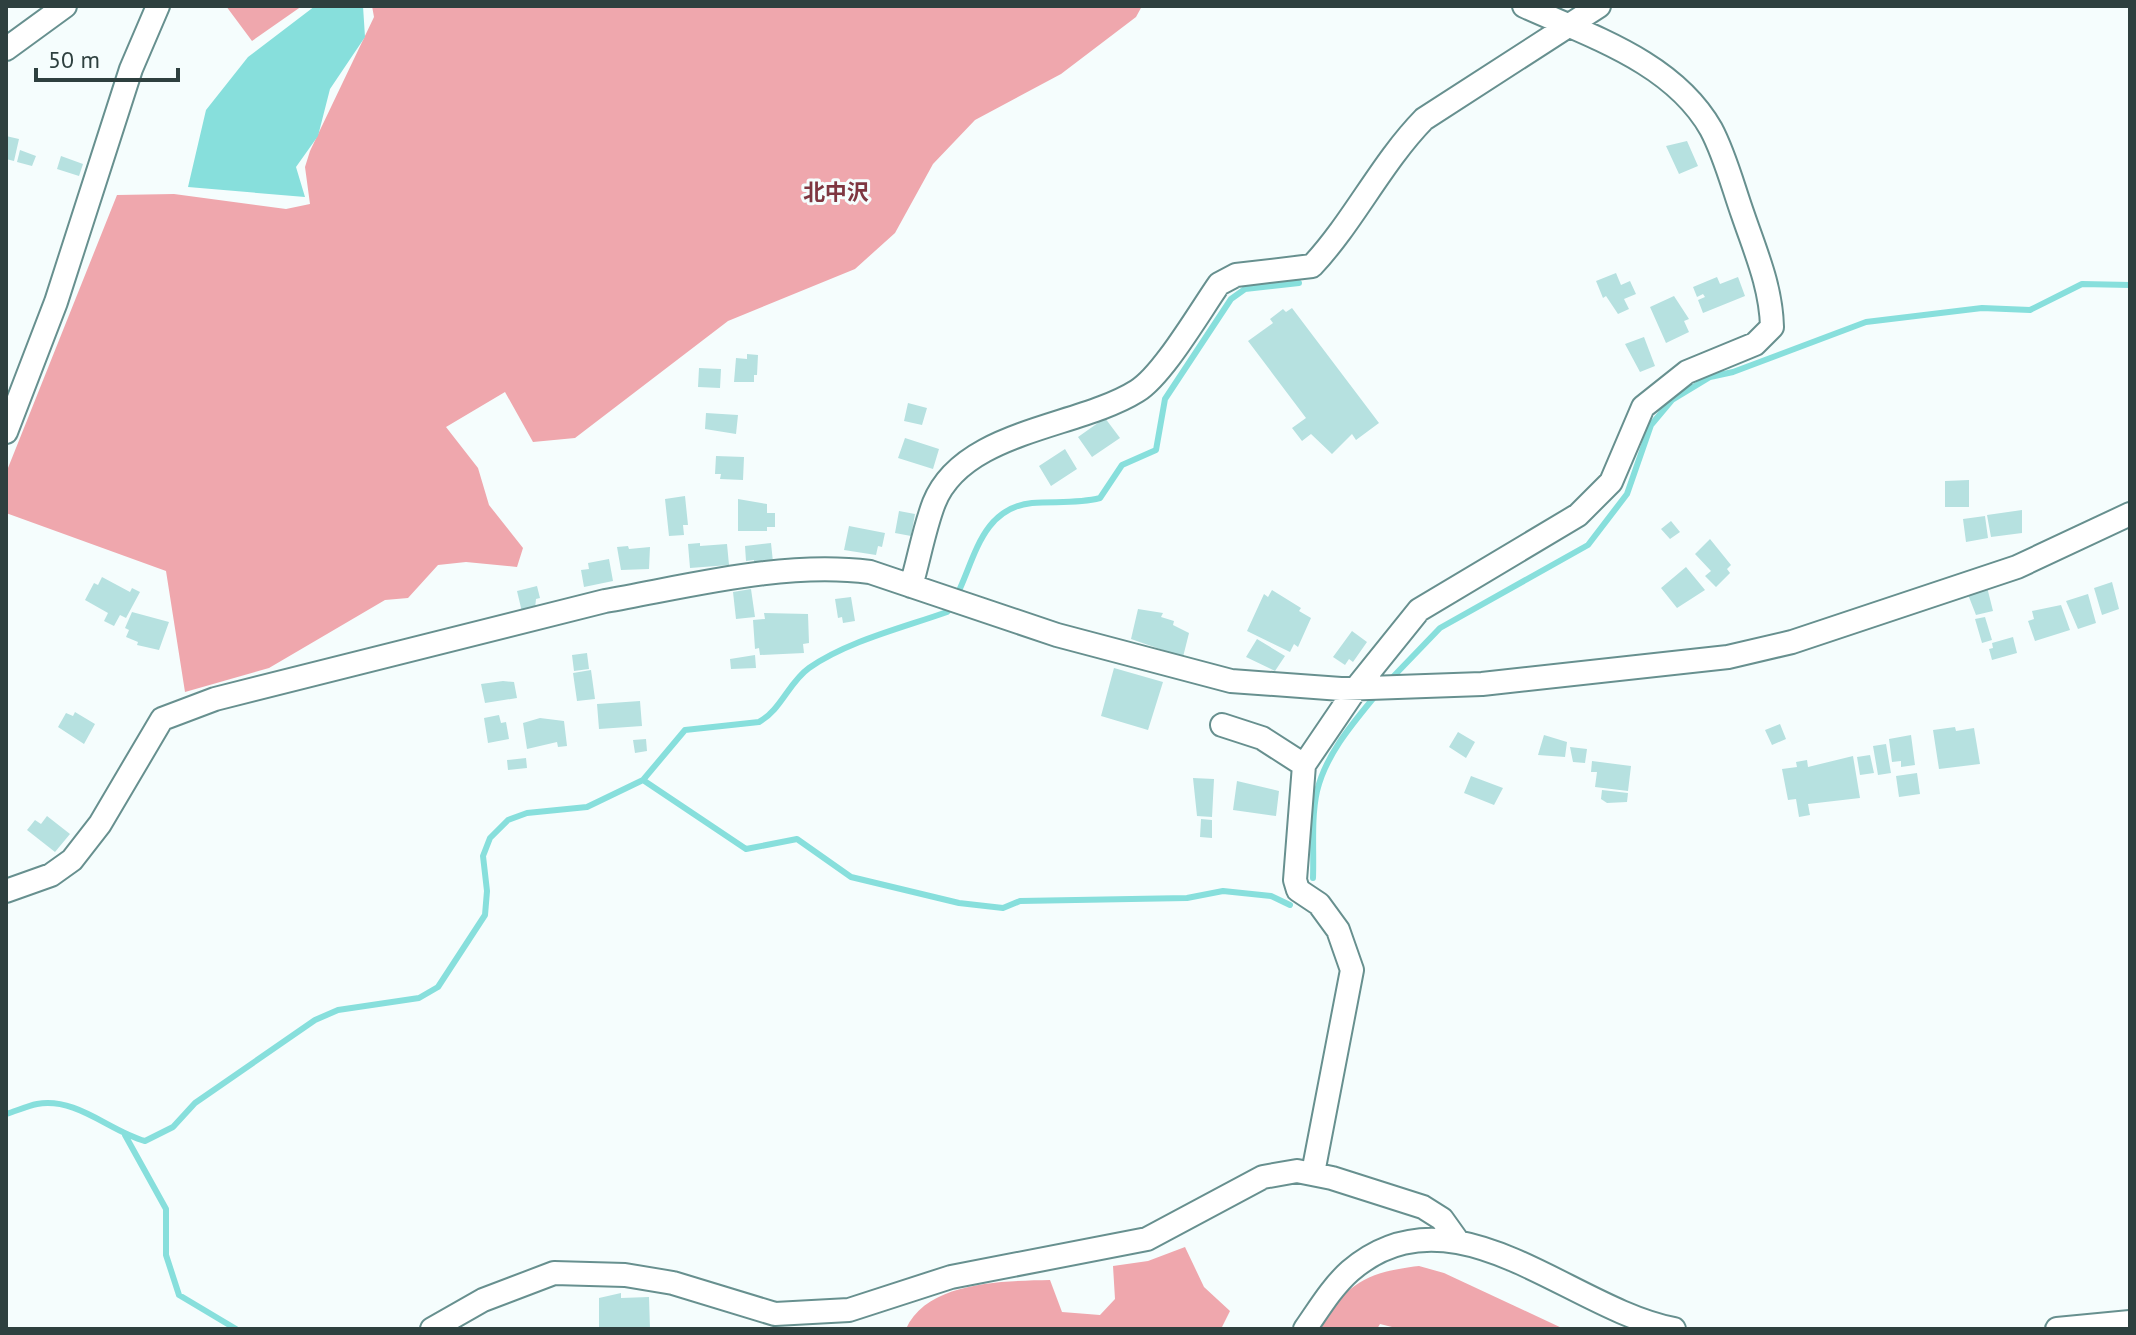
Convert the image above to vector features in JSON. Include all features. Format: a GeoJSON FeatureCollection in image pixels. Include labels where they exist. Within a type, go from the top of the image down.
{"type":"FeatureCollection","features":[{"type":"Feature","properties":{"kind":"street"},"geometry":{"type":"LineString","coordinates":[[6,49],[65,6]]}},
{"type":"Feature","properties":{"kind":"street"},"geometry":{"type":"LineString","coordinates":[[6,432],[56,302],[131,69],[158,6]]}},
{"type":"Feature","properties":{"kind":"street"},"geometry":{"type":"LineString","coordinates":[[1313,1173],[1352,970],[1338,930],[1319,904],[1298,890],[1295,880],[1304,765],[1357,687],[1419,610],[1578,515],[1597,499],[1619,468],[1643,407],[1687,372],[1755,344],[1772,327],[1771,296],[1711,129],[1686,94],[1646,64],[1524,6]]}},
{"type":"Feature","properties":{"kind":"street"},"geometry":{"type":"LineString","coordinates":[[911,586],[934,501],[951,476],[997,444],[1113,404],[1140,390],[1219,284],[1236,275],[1312,266],[1363,202],[1404,140],[1424,119],[1599,6]]}},
{"type":"Feature","properties":{"kind":"street"},"geometry":{"type":"LineString","coordinates":[[6,891],[51,875],[72,860],[100,824],[162,719],[215,699],[605,601],[660,591],[820,569],[870,572],[1057,635],[1231,681],[1357,687],[1482,684],[1728,657],[1792,642],[2017,567],[2101,526],[2128,518]]}},
{"type":"Feature","properties":{"kind":"street"},"geometry":{"type":"LineString","coordinates":[[1222,725],[1245,729],[1304,765]]}},
{"type":"Feature","properties":{"kind":"street"},"geometry":{"type":"LineString","coordinates":[[432,1329],[483,1300],[554,1273],[613,1274],[673,1283],[775,1314],[849,1310],[951,1277],[1147,1239],[1263,1177],[1282,1172],[1313,1173],[1423,1207],[1442,1219],[1457,1240]]}},
{"type":"Feature","properties":{"kind":"street"},"geometry":{"type":"LineString","coordinates":[[1305,1329],[1338,1283],[1373,1257],[1419,1241],[1457,1240],[1490,1250],[1606,1306],[1654,1325],[1674,1329]]}},
{"type":"Feature","properties":{"kind":"street"},"geometry":{"type":"LineString","coordinates":[[2057,1329],[2130,1322]]}},
{"type":"Feature","properties":{"kind":"shaded area"},"geometry":{"type":"Polygon","coordinates":[[[226,6],[302,6],[252,41],[226,6]]]}},
{"type":"Feature","properties":{"kind":"shaded area"},"geometry":{"type":"Polygon","coordinates":[[[372,6],[1142,6],[1136,17],[1061,74],[975,120],[933,164],[895,233],[855,269],[728,321],[575,438],[533,442],[505,392],[446,427],[478,468],[489,505],[523,548],[517,567],[466,562],[438,565],[408,598],[385,600],[269,668],[185,692],[166,571],[6,513],[6,473],[117,195],[174,194],[286,209],[310,204],[305,167],[310,151],[374,17],[372,6]]]}},
{"type":"Feature","properties":{"kind":"shaded area"},"geometry":{"type":"Polygon","coordinates":[[[1185,1247],[1204,1287],[1230,1311],[1221,1329],[906,1329],[916,1313],[931,1301],[969,1287],[1011,1281],[1050,1280],[1062,1312],[1100,1315],[1115,1299],[1113,1266],[1148,1261],[1185,1247]]]}},
{"type":"Feature","properties":{"kind":"shaded area"},"geometry":{"type":"Polygon","coordinates":[[[1419,1266],[1444,1273],[1564,1329],[1400,1329],[1380,1324],[1377,1329],[1313,1329],[1357,1284],[1382,1273],[1419,1266]]]}},
{"type":"Feature","properties":{"kind":"water"},"geometry":{"type":"Polygon","coordinates":[[[315,6],[363,6],[365,37],[330,89],[318,136],[296,167],[305,197],[188,187],[206,110],[248,57],[315,6]]]}},
{"type":"Feature","properties":{"kind":"building"},"geometry":{"type":"Polygon","coordinates":[[[6,136],[19,139],[14,161],[6,159],[6,136]]]}},
{"type":"Feature","properties":{"kind":"building"},"geometry":{"type":"Polygon","coordinates":[[[1687,141],[1698,166],[1679,174],[1666,146],[1687,141]]]}},
{"type":"Feature","properties":{"kind":"building"},"geometry":{"type":"Polygon","coordinates":[[[20,150],[36,156],[32,166],[17,162],[20,150]]]}},
{"type":"Feature","properties":{"kind":"building"},"geometry":{"type":"Polygon","coordinates":[[[61,156],[83,164],[79,176],[57,169],[61,156]]]}},
{"type":"Feature","properties":{"kind":"building"},"geometry":{"type":"Polygon","coordinates":[[[1616,273],[1621,285],[1630,281],[1636,294],[1624,299],[1629,309],[1618,314],[1606,296],[1603,298],[1596,281],[1616,273]]]}},
{"type":"Feature","properties":{"kind":"building"},"geometry":{"type":"Polygon","coordinates":[[[1717,277],[1720,284],[1738,277],[1745,296],[1703,313],[1698,300],[1705,297],[1703,294],[1697,297],[1693,287],[1717,277]]]}},
{"type":"Feature","properties":{"kind":"building"},"geometry":{"type":"Polygon","coordinates":[[[1674,296],[1689,319],[1684,321],[1689,332],[1666,343],[1650,307],[1674,296]]]}},
{"type":"Feature","properties":{"kind":"building"},"geometry":{"type":"Polygon","coordinates":[[[1292,308],[1379,423],[1356,440],[1352,434],[1332,454],[1311,434],[1302,441],[1292,428],[1306,418],[1248,341],[1273,323],[1270,319],[1283,309],[1286,312],[1292,308]]]}},
{"type":"Feature","properties":{"kind":"building"},"geometry":{"type":"Polygon","coordinates":[[[1644,337],[1655,366],[1640,372],[1625,344],[1644,337]]]}},
{"type":"Feature","properties":{"kind":"building"},"geometry":{"type":"Polygon","coordinates":[[[747,354],[758,355],[754,382],[734,382],[736,358],[747,359],[747,354]]]}},
{"type":"Feature","properties":{"kind":"building"},"geometry":{"type":"Polygon","coordinates":[[[699,368],[721,369],[720,388],[698,387],[699,368]]]}},
{"type":"Feature","properties":{"kind":"building"},"geometry":{"type":"Polygon","coordinates":[[[908,403],[927,408],[922,425],[904,421],[908,403]]]}},
{"type":"Feature","properties":{"kind":"building"},"geometry":{"type":"Polygon","coordinates":[[[706,413],[738,415],[736,434],[705,429],[706,413]]]}},
{"type":"Feature","properties":{"kind":"building"},"geometry":{"type":"Polygon","coordinates":[[[1105,418],[1120,438],[1092,457],[1078,437],[1105,418]]]}},
{"type":"Feature","properties":{"kind":"building"},"geometry":{"type":"Polygon","coordinates":[[[905,438],[939,449],[933,469],[898,458],[905,438]]]}},
{"type":"Feature","properties":{"kind":"building"},"geometry":{"type":"Polygon","coordinates":[[[1065,449],[1077,469],[1051,486],[1039,466],[1065,449]]]}},
{"type":"Feature","properties":{"kind":"building"},"geometry":{"type":"Polygon","coordinates":[[[716,456],[744,457],[743,480],[720,479],[721,474],[715,474],[716,456]]]}},
{"type":"Feature","properties":{"kind":"building"},"geometry":{"type":"Polygon","coordinates":[[[1969,480],[1969,507],[1945,507],[1945,481],[1969,480]]]}},
{"type":"Feature","properties":{"kind":"building"},"geometry":{"type":"Polygon","coordinates":[[[685,496],[688,525],[683,525],[684,535],[669,536],[665,499],[685,496]]]}},
{"type":"Feature","properties":{"kind":"building"},"geometry":{"type":"Polygon","coordinates":[[[738,499],[767,504],[767,513],[775,513],[775,527],[767,527],[767,531],[738,531],[738,499]]]}},
{"type":"Feature","properties":{"kind":"building"},"geometry":{"type":"Polygon","coordinates":[[[2022,510],[2022,533],[1991,537],[1987,515],[2022,510]]]}},
{"type":"Feature","properties":{"kind":"building"},"geometry":{"type":"Polygon","coordinates":[[[899,511],[915,514],[911,536],[895,533],[899,511]]]}},
{"type":"Feature","properties":{"kind":"building"},"geometry":{"type":"Polygon","coordinates":[[[1985,516],[1988,538],[1966,542],[1963,519],[1985,516]]]}},
{"type":"Feature","properties":{"kind":"building"},"geometry":{"type":"Polygon","coordinates":[[[1671,521],[1680,532],[1670,539],[1661,529],[1671,521]]]}},
{"type":"Feature","properties":{"kind":"building"},"geometry":{"type":"Polygon","coordinates":[[[849,526],[885,533],[882,547],[878,546],[876,555],[844,550],[849,526]]]}},
{"type":"Feature","properties":{"kind":"building"},"geometry":{"type":"Polygon","coordinates":[[[1710,539],[1731,565],[1727,569],[1730,573],[1716,587],[1705,576],[1711,571],[1695,554],[1710,539]]]}},
{"type":"Feature","properties":{"kind":"building"},"geometry":{"type":"Polygon","coordinates":[[[700,543],[700,546],[727,544],[729,565],[690,568],[688,544],[700,543]]]}},
{"type":"Feature","properties":{"kind":"building"},"geometry":{"type":"Polygon","coordinates":[[[771,543],[773,562],[754,565],[754,560],[746,561],[745,546],[771,543]]]}},
{"type":"Feature","properties":{"kind":"building"},"geometry":{"type":"Polygon","coordinates":[[[628,546],[629,549],[650,547],[649,569],[621,570],[617,547],[628,546]]]}},
{"type":"Feature","properties":{"kind":"building"},"geometry":{"type":"Polygon","coordinates":[[[609,559],[613,581],[584,587],[581,570],[589,569],[588,563],[609,559]]]}},
{"type":"Feature","properties":{"kind":"building"},"geometry":{"type":"Polygon","coordinates":[[[1686,567],[1705,590],[1677,608],[1661,588],[1686,567]]]}},
{"type":"Feature","properties":{"kind":"building"},"geometry":{"type":"Polygon","coordinates":[[[102,577],[130,592],[132,588],[140,592],[126,618],[120,615],[114,626],[104,621],[108,613],[85,600],[94,583],[98,585],[102,577]]]}},
{"type":"Feature","properties":{"kind":"building"},"geometry":{"type":"Polygon","coordinates":[[[2112,582],[2119,609],[2102,615],[2094,588],[2112,582]]]}},
{"type":"Feature","properties":{"kind":"building"},"geometry":{"type":"Polygon","coordinates":[[[537,586],[540,598],[536,599],[535,609],[522,612],[517,591],[537,586]]]}},
{"type":"Feature","properties":{"kind":"building"},"geometry":{"type":"Polygon","coordinates":[[[1987,587],[1993,611],[1976,615],[1967,592],[1987,587]]]}},
{"type":"Feature","properties":{"kind":"building"},"geometry":{"type":"Polygon","coordinates":[[[751,589],[755,617],[736,619],[733,592],[751,589]]]}},
{"type":"Feature","properties":{"kind":"building"},"geometry":{"type":"Polygon","coordinates":[[[1272,590],[1311,618],[1298,647],[1294,644],[1290,652],[1247,631],[1264,594],[1268,597],[1272,590]]]}},
{"type":"Feature","properties":{"kind":"building"},"geometry":{"type":"Polygon","coordinates":[[[2088,594],[2096,623],[2078,629],[2066,601],[2088,594]]]}},
{"type":"Feature","properties":{"kind":"building"},"geometry":{"type":"Polygon","coordinates":[[[851,597],[855,621],[843,623],[842,617],[838,618],[835,599],[851,597]]]}},
{"type":"Feature","properties":{"kind":"building"},"geometry":{"type":"Polygon","coordinates":[[[2061,605],[2070,630],[2035,641],[2028,621],[2034,619],[2032,611],[2061,605]]]}},
{"type":"Feature","properties":{"kind":"building"},"geometry":{"type":"Polygon","coordinates":[[[1138,609],[1163,613],[1161,617],[1174,621],[1173,625],[1189,633],[1183,657],[1131,639],[1138,609]]]}},
{"type":"Feature","properties":{"kind":"building"},"geometry":{"type":"Polygon","coordinates":[[[132,612],[169,622],[159,650],[137,645],[138,642],[126,637],[129,630],[125,628],[132,612]]]}},
{"type":"Feature","properties":{"kind":"building"},"geometry":{"type":"Polygon","coordinates":[[[764,613],[808,614],[809,643],[803,644],[804,653],[760,655],[759,648],[755,649],[753,620],[765,619],[764,613]]]}},
{"type":"Feature","properties":{"kind":"building"},"geometry":{"type":"Polygon","coordinates":[[[1985,617],[1992,640],[1982,643],[1975,619],[1985,617]]]}},
{"type":"Feature","properties":{"kind":"building"},"geometry":{"type":"Polygon","coordinates":[[[1352,631],[1367,642],[1353,662],[1349,659],[1345,665],[1333,657],[1352,631]]]}},
{"type":"Feature","properties":{"kind":"building"},"geometry":{"type":"Polygon","coordinates":[[[2013,637],[2017,653],[1992,660],[1989,649],[1993,648],[1992,643],[2013,637]]]}},
{"type":"Feature","properties":{"kind":"building"},"geometry":{"type":"Polygon","coordinates":[[[1257,639],[1285,656],[1275,671],[1246,657],[1257,639]]]}},
{"type":"Feature","properties":{"kind":"building"},"geometry":{"type":"Polygon","coordinates":[[[587,653],[589,669],[574,671],[572,655],[587,653]]]}},
{"type":"Feature","properties":{"kind":"building"},"geometry":{"type":"Polygon","coordinates":[[[755,655],[756,668],[731,669],[730,659],[755,655]]]}},
{"type":"Feature","properties":{"kind":"building"},"geometry":{"type":"Polygon","coordinates":[[[1114,668],[1163,682],[1148,730],[1101,716],[1114,668]]]}},
{"type":"Feature","properties":{"kind":"building"},"geometry":{"type":"Polygon","coordinates":[[[591,670],[595,699],[577,701],[573,673],[591,670]]]}},
{"type":"Feature","properties":{"kind":"building"},"geometry":{"type":"Polygon","coordinates":[[[514,682],[517,698],[485,703],[481,684],[514,682]]]}},
{"type":"Feature","properties":{"kind":"building"},"geometry":{"type":"Polygon","coordinates":[[[640,701],[642,726],[599,729],[597,704],[640,701]]]}},
{"type":"Feature","properties":{"kind":"building"},"geometry":{"type":"Polygon","coordinates":[[[75,712],[95,724],[84,744],[58,727],[66,713],[73,716],[75,712]]]}},
{"type":"Feature","properties":{"kind":"building"},"geometry":{"type":"Polygon","coordinates":[[[499,715],[501,723],[506,722],[509,739],[488,743],[484,718],[499,715]]]}},
{"type":"Feature","properties":{"kind":"building"},"geometry":{"type":"Polygon","coordinates":[[[540,718],[564,721],[567,746],[558,747],[557,742],[527,749],[523,723],[540,718]]]}},
{"type":"Feature","properties":{"kind":"building"},"geometry":{"type":"Polygon","coordinates":[[[1780,724],[1786,739],[1772,745],[1765,730],[1780,724]]]}},
{"type":"Feature","properties":{"kind":"building"},"geometry":{"type":"Polygon","coordinates":[[[1955,727],[1956,731],[1974,728],[1980,764],[1939,769],[1933,730],[1955,727]]]}},
{"type":"Feature","properties":{"kind":"building"},"geometry":{"type":"Polygon","coordinates":[[[1458,732],[1475,742],[1466,758],[1449,747],[1458,732]]]}},
{"type":"Feature","properties":{"kind":"building"},"geometry":{"type":"Polygon","coordinates":[[[1544,735],[1567,742],[1565,757],[1538,755],[1544,735]]]}},
{"type":"Feature","properties":{"kind":"building"},"geometry":{"type":"Polygon","coordinates":[[[1911,735],[1915,765],[1901,767],[1901,761],[1892,762],[1889,739],[1911,735]]]}},
{"type":"Feature","properties":{"kind":"building"},"geometry":{"type":"Polygon","coordinates":[[[646,739],[647,751],[635,753],[633,740],[646,739]]]}},
{"type":"Feature","properties":{"kind":"building"},"geometry":{"type":"Polygon","coordinates":[[[1886,744],[1891,773],[1878,775],[1873,746],[1886,744]]]}},
{"type":"Feature","properties":{"kind":"building"},"geometry":{"type":"Polygon","coordinates":[[[1570,747],[1587,749],[1585,763],[1573,762],[1570,747]]]}},
{"type":"Feature","properties":{"kind":"building"},"geometry":{"type":"Polygon","coordinates":[[[1870,755],[1874,773],[1860,775],[1857,757],[1870,755]]]}},
{"type":"Feature","properties":{"kind":"building"},"geometry":{"type":"Polygon","coordinates":[[[1853,756],[1860,798],[1808,804],[1810,815],[1799,817],[1796,799],[1788,800],[1782,769],[1797,767],[1796,762],[1807,760],[1808,767],[1853,756]]]}},
{"type":"Feature","properties":{"kind":"building"},"geometry":{"type":"Polygon","coordinates":[[[526,758],[527,768],[508,770],[507,760],[526,758]]]}},
{"type":"Feature","properties":{"kind":"building"},"geometry":{"type":"Polygon","coordinates":[[[1592,761],[1631,766],[1628,791],[1595,787],[1597,772],[1591,772],[1592,761]]]}},
{"type":"Feature","properties":{"kind":"building"},"geometry":{"type":"Polygon","coordinates":[[[1917,773],[1920,794],[1899,797],[1896,776],[1917,773]]]}},
{"type":"Feature","properties":{"kind":"building"},"geometry":{"type":"Polygon","coordinates":[[[1471,776],[1503,788],[1494,805],[1464,793],[1471,776]]]}},
{"type":"Feature","properties":{"kind":"building"},"geometry":{"type":"Polygon","coordinates":[[[1193,778],[1214,779],[1212,817],[1197,816],[1193,778]]]}},
{"type":"Feature","properties":{"kind":"building"},"geometry":{"type":"Polygon","coordinates":[[[1237,781],[1279,791],[1276,816],[1233,810],[1237,781]]]}},
{"type":"Feature","properties":{"kind":"building"},"geometry":{"type":"Polygon","coordinates":[[[1602,790],[1628,793],[1627,802],[1607,803],[1601,799],[1602,790]]]}},
{"type":"Feature","properties":{"kind":"building"},"geometry":{"type":"Polygon","coordinates":[[[47,816],[70,834],[55,852],[27,830],[35,820],[41,824],[47,816]]]}},
{"type":"Feature","properties":{"kind":"building"},"geometry":{"type":"Polygon","coordinates":[[[1201,819],[1212,820],[1212,838],[1200,837],[1201,819]]]}},
{"type":"Feature","properties":{"kind":"building"},"geometry":{"type":"Polygon","coordinates":[[[621,1293],[621,1298],[649,1297],[650,1329],[599,1329],[599,1298],[621,1293]]]}},
{"type":"Feature","properties":{"kind":"waterway"},"geometry":{"type":"LineString","coordinates":[[957,595],[982,537],[1002,514],[1032,503],[1100,498],[1122,465],[1156,450],[1165,399],[1231,299],[1245,289],[1299,283]]}},
{"type":"Feature","properties":{"kind":"waterway"},"geometry":{"type":"LineString","coordinates":[[1389,681],[1440,628],[1588,545],[1627,494],[1651,425],[1672,400],[1710,377],[1733,372],[1866,322],[1982,308],[2030,310],[2082,284],[2130,285]]}},
{"type":"Feature","properties":{"kind":"waterway"},"geometry":{"type":"LineString","coordinates":[[6,1114],[37,1104],[66,1105],[145,1141],[173,1127],[195,1103],[315,1020],[338,1010],[419,998],[438,987],[485,915],[487,891],[483,856],[490,838],[508,820],[527,813],[587,807],[643,780],[685,730],[759,722],[767,717],[802,674],[824,658],[947,612],[953,605]]}},
{"type":"Feature","properties":{"kind":"waterway"},"geometry":{"type":"LineString","coordinates":[[1313,878],[1314,812],[1321,777],[1341,740],[1376,695]]}},
{"type":"Feature","properties":{"kind":"waterway"},"geometry":{"type":"LineString","coordinates":[[643,780],[746,849],[797,839],[851,877],[959,903],[1003,908],[1020,901],[1187,898],[1223,891],[1271,896],[1290,905]]}},
{"type":"Feature","properties":{"kind":"waterway"},"geometry":{"type":"LineString","coordinates":[[125,1135],[166,1209],[166,1255],[179,1295],[236,1329]]}},
{"type":"Feature","properties":{"kind":"district","name":"北中沢"},"geometry":{"type":"Point","coordinates":[836,192]}}]}
